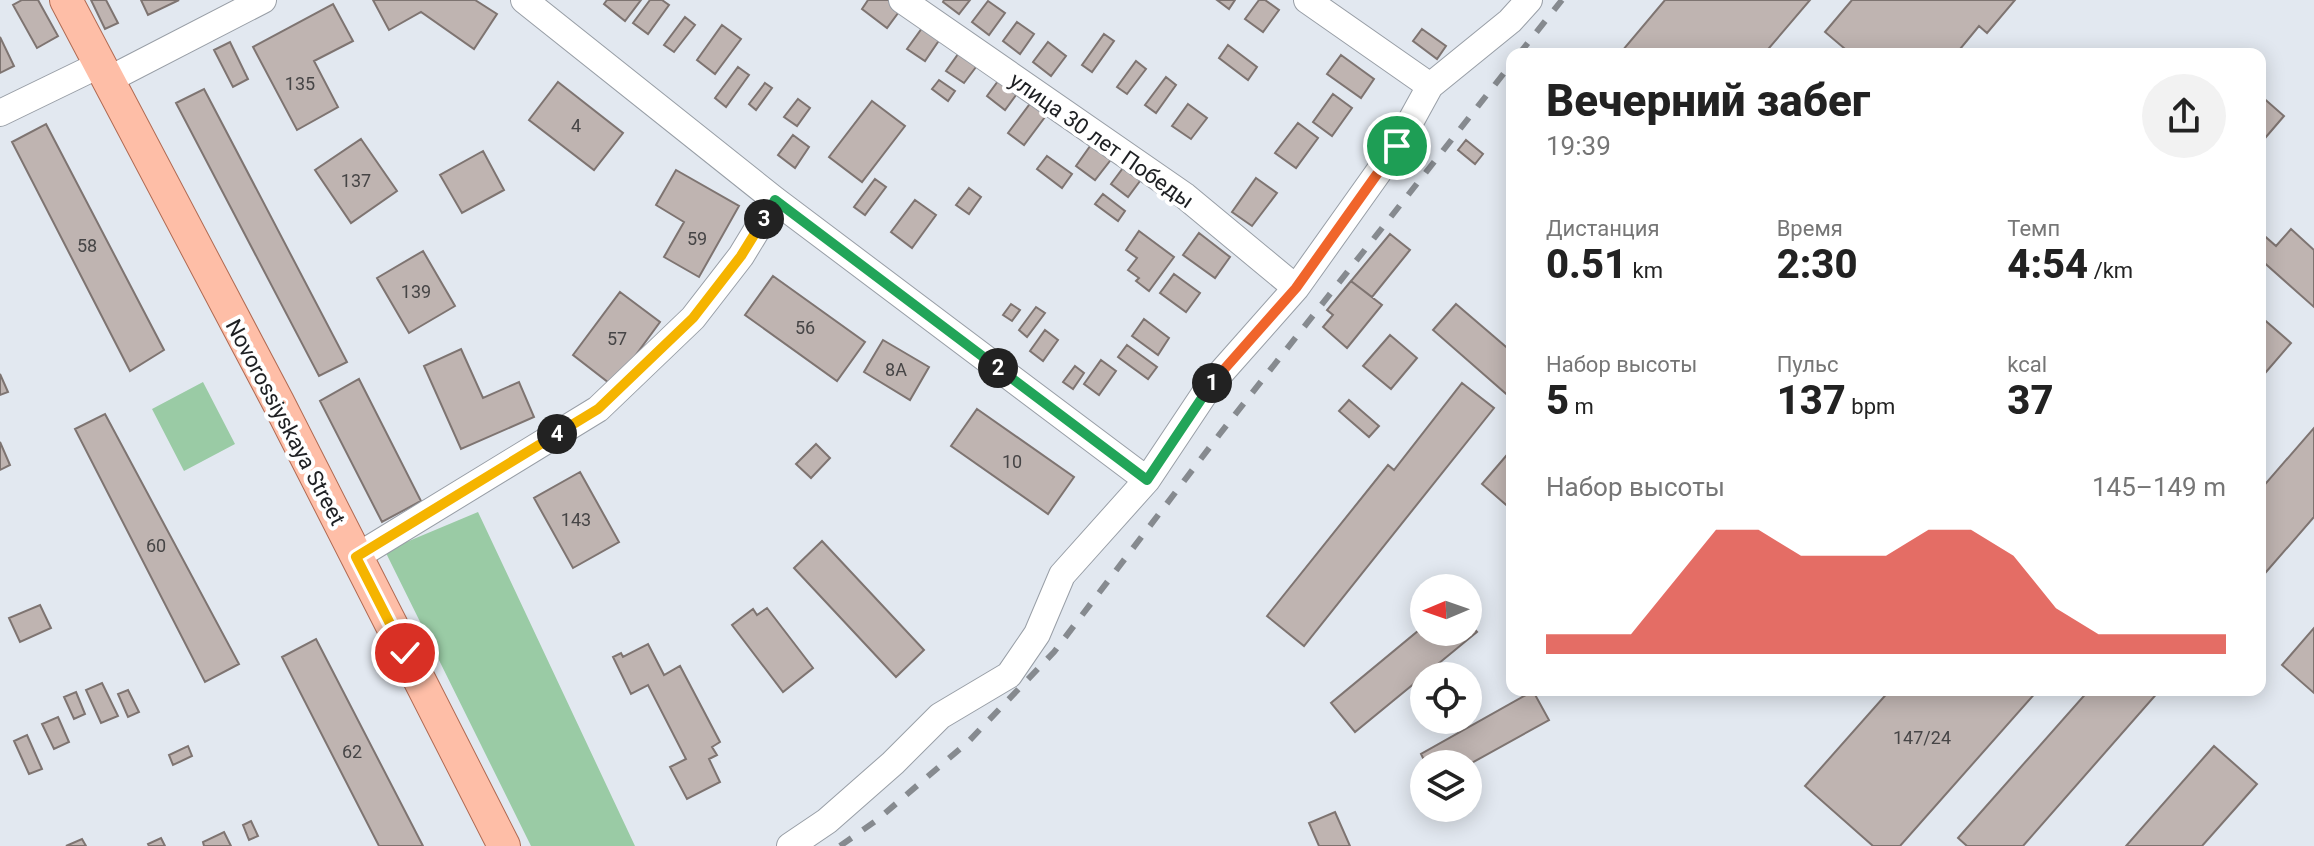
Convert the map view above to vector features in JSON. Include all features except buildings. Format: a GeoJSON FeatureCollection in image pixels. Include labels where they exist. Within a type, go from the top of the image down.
{"type":"FeatureCollection","features":[{"type":"Feature","properties":{"kind":"main road","name":"Novorossiyskaya Street"},"geometry":{"type":"LineString","coordinates":[[66,0],[266,380],[504,846]]}},
{"type":"Feature","properties":{"kind":"street"},"geometry":{"type":"LineString","coordinates":[[0,113],[102,73],[263,0]]}},
{"type":"Feature","properties":{"kind":"street"},"geometry":{"type":"LineString","coordinates":[[524,0],[775,200],[1147,480]]}},
{"type":"Feature","properties":{"kind":"street","name":"улица 30 лет Победы"},"geometry":{"type":"LineString","coordinates":[[902,0],[1185,196],[1296,288]]}},
{"type":"Feature","properties":{"kind":"street"},"geometry":{"type":"LineString","coordinates":[[1307,0],[1430,86]]}},
{"type":"Feature","properties":{"kind":"street"},"geometry":{"type":"LineString","coordinates":[[790,846],[827,821],[893,763],[940,716],[1009,675],[1037,634],[1062,575],[1147,480],[1211,384],[1296,288],[1397,146],[1430,86],[1510,21],[1529,0]]}},
{"type":"Feature","properties":{"kind":"street"},"geometry":{"type":"LineString","coordinates":[[356,557],[598,409],[693,318],[741,256],[775,200]]}},
{"type":"Feature","properties":{"kind":"green space"},"geometry":{"type":"Polygon","coordinates":[[[203,382],[235,444],[184,471],[152,409],[203,382]]]}},
{"type":"Feature","properties":{"kind":"green space"},"geometry":{"type":"Polygon","coordinates":[[[478,512],[635,846],[531,846],[385,551],[478,512]]]}},
{"type":"Feature","properties":{"kind":"railway"},"geometry":{"type":"LineString","coordinates":[[1524,48],[1562,0]]}},
{"type":"Feature","properties":{"kind":"railway"},"geometry":{"type":"LineString","coordinates":[[840,846],[877,820],[968,742],[1054,652],[1219,435],[1506,71]]}},
{"type":"Feature","properties":{"kind":"route"},"geometry":{"type":"LineString","coordinates":[[405,653],[356,557],[598,409],[693,318],[741,256],[775,200],[1147,480],[1211,384],[1296,288],[1397,146]]}}]}
